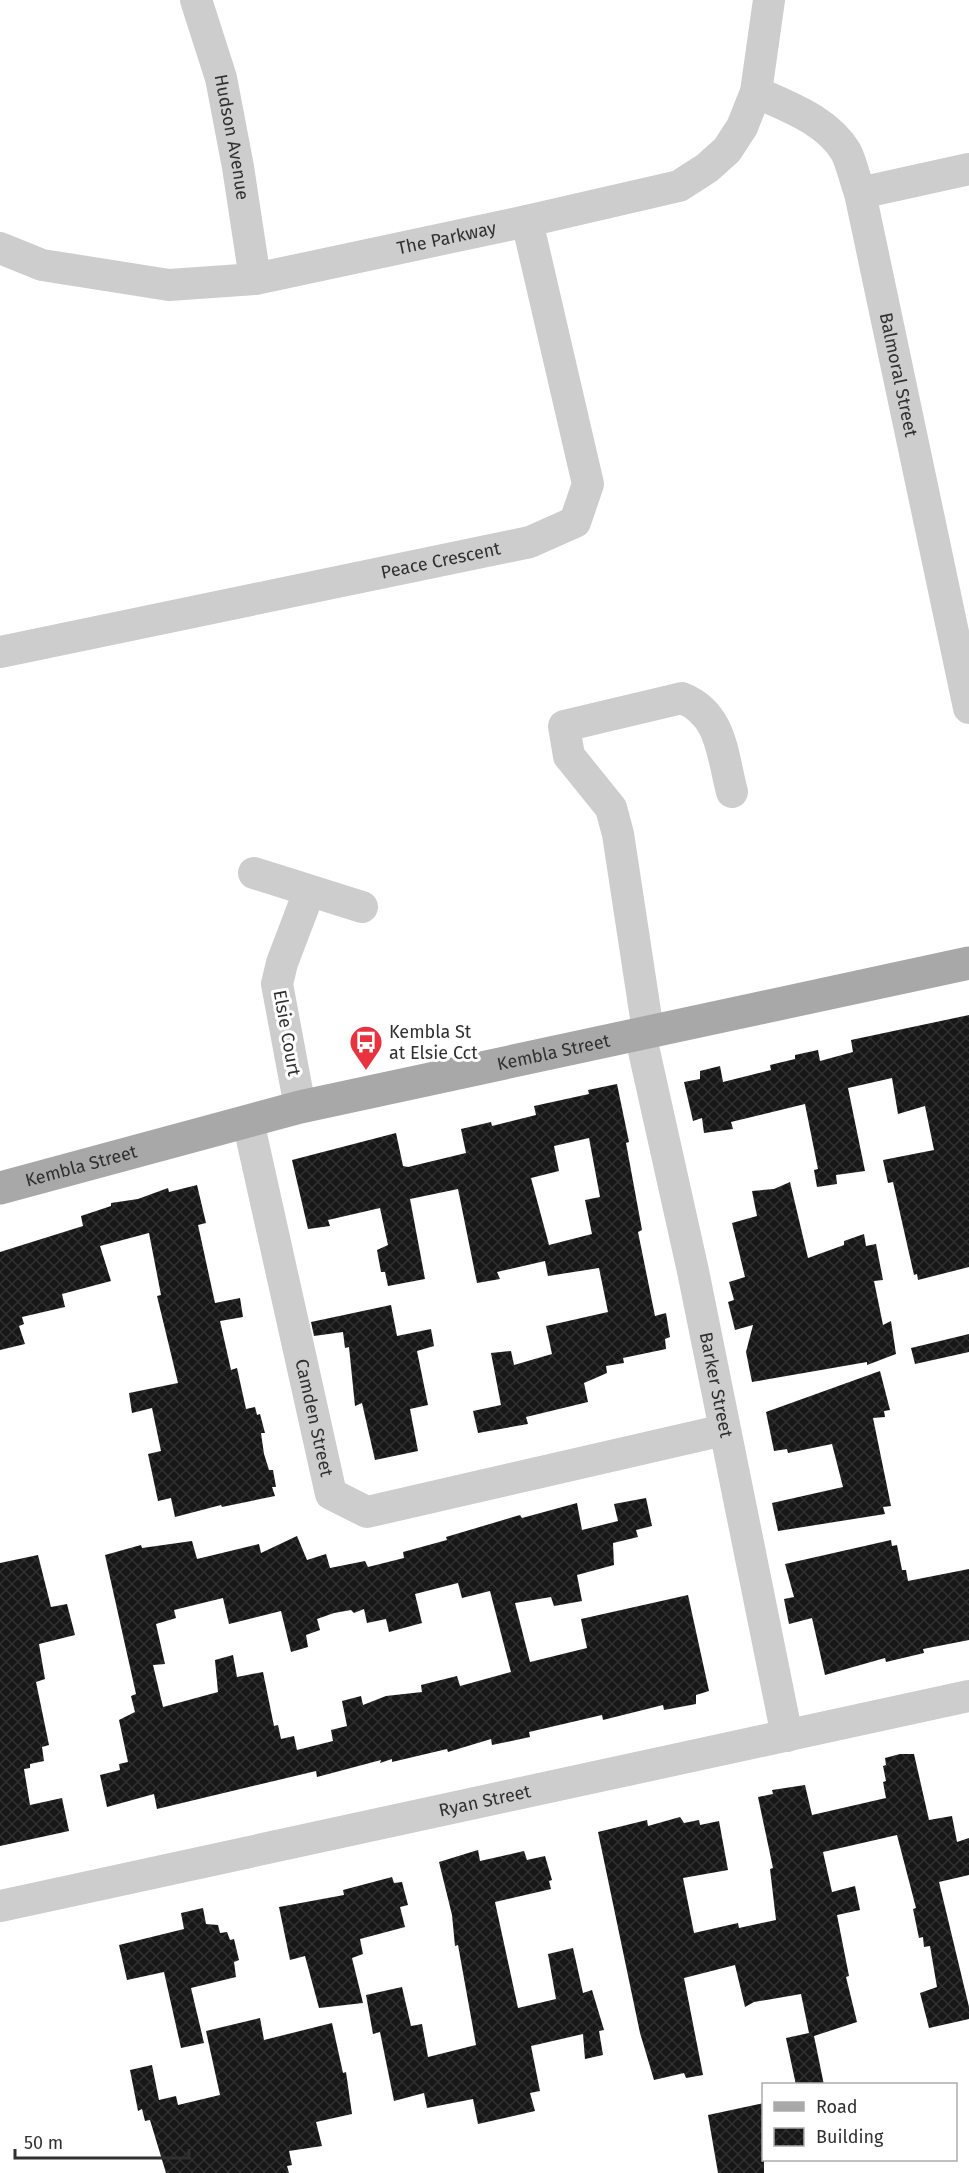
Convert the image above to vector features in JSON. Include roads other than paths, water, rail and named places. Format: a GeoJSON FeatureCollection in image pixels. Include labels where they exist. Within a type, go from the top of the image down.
{"type":"FeatureCollection","features":[{"type":"Feature","properties":{"kind":"main road","name":"Kembla Street"},"geometry":{"type":"LineString","coordinates":[[0,1188],[300,1107],[969,963]]}},
{"type":"Feature","properties":{"kind":"street","name":"Hudson Avenue"},"geometry":{"type":"LineString","coordinates":[[196,0],[221,78],[238,167],[255,279]]}},
{"type":"Feature","properties":{"kind":"street","name":"The Parkway"},"geometry":{"type":"LineString","coordinates":[[0,248],[42,265],[170,285],[255,279],[527,222],[679,186],[707,168],[727,150],[742,127],[756,92],[769,0]]}},
{"type":"Feature","properties":{"kind":"street","name":"Balmoral Street"},"geometry":{"type":"LineString","coordinates":[[756,92],[808,117],[828,130],[846,152],[860,193],[969,708]]}},
{"type":"Feature","properties":{"kind":"street"},"geometry":{"type":"LineString","coordinates":[[860,193],[969,169]]}},
{"type":"Feature","properties":{"kind":"street","name":"Peace Crescent"},"geometry":{"type":"LineString","coordinates":[[0,651],[530,542],[575,522],[588,484],[527,222]]}},
{"type":"Feature","properties":{"kind":"street","name":"Barker Street"},"geometry":{"type":"LineString","coordinates":[[732,792],[714,723],[698,704],[682,698],[564,726],[568,756],[611,808],[618,834],[644,1032],[787,1736]]}},
{"type":"Feature","properties":{"kind":"street"},"geometry":{"type":"LineString","coordinates":[[254,873],[362,907]]}},
{"type":"Feature","properties":{"kind":"street","name":"Elsie Court"},"geometry":{"type":"LineString","coordinates":[[300,1107],[277,984],[282,963],[309,892]]}},
{"type":"Feature","properties":{"kind":"street","name":"Camden Street"},"geometry":{"type":"LineString","coordinates":[[248,1121],[331,1494],[367,1512],[724,1430]]}},
{"type":"Feature","properties":{"kind":"street","name":"Ryan Street"},"geometry":{"type":"LineString","coordinates":[[0,1905],[969,1696]]}},
{"type":"Feature","properties":{"kind":"place","name":"Kembla St at Elsie Cct"},"geometry":{"type":"Point","coordinates":[366,1071]}}]}
